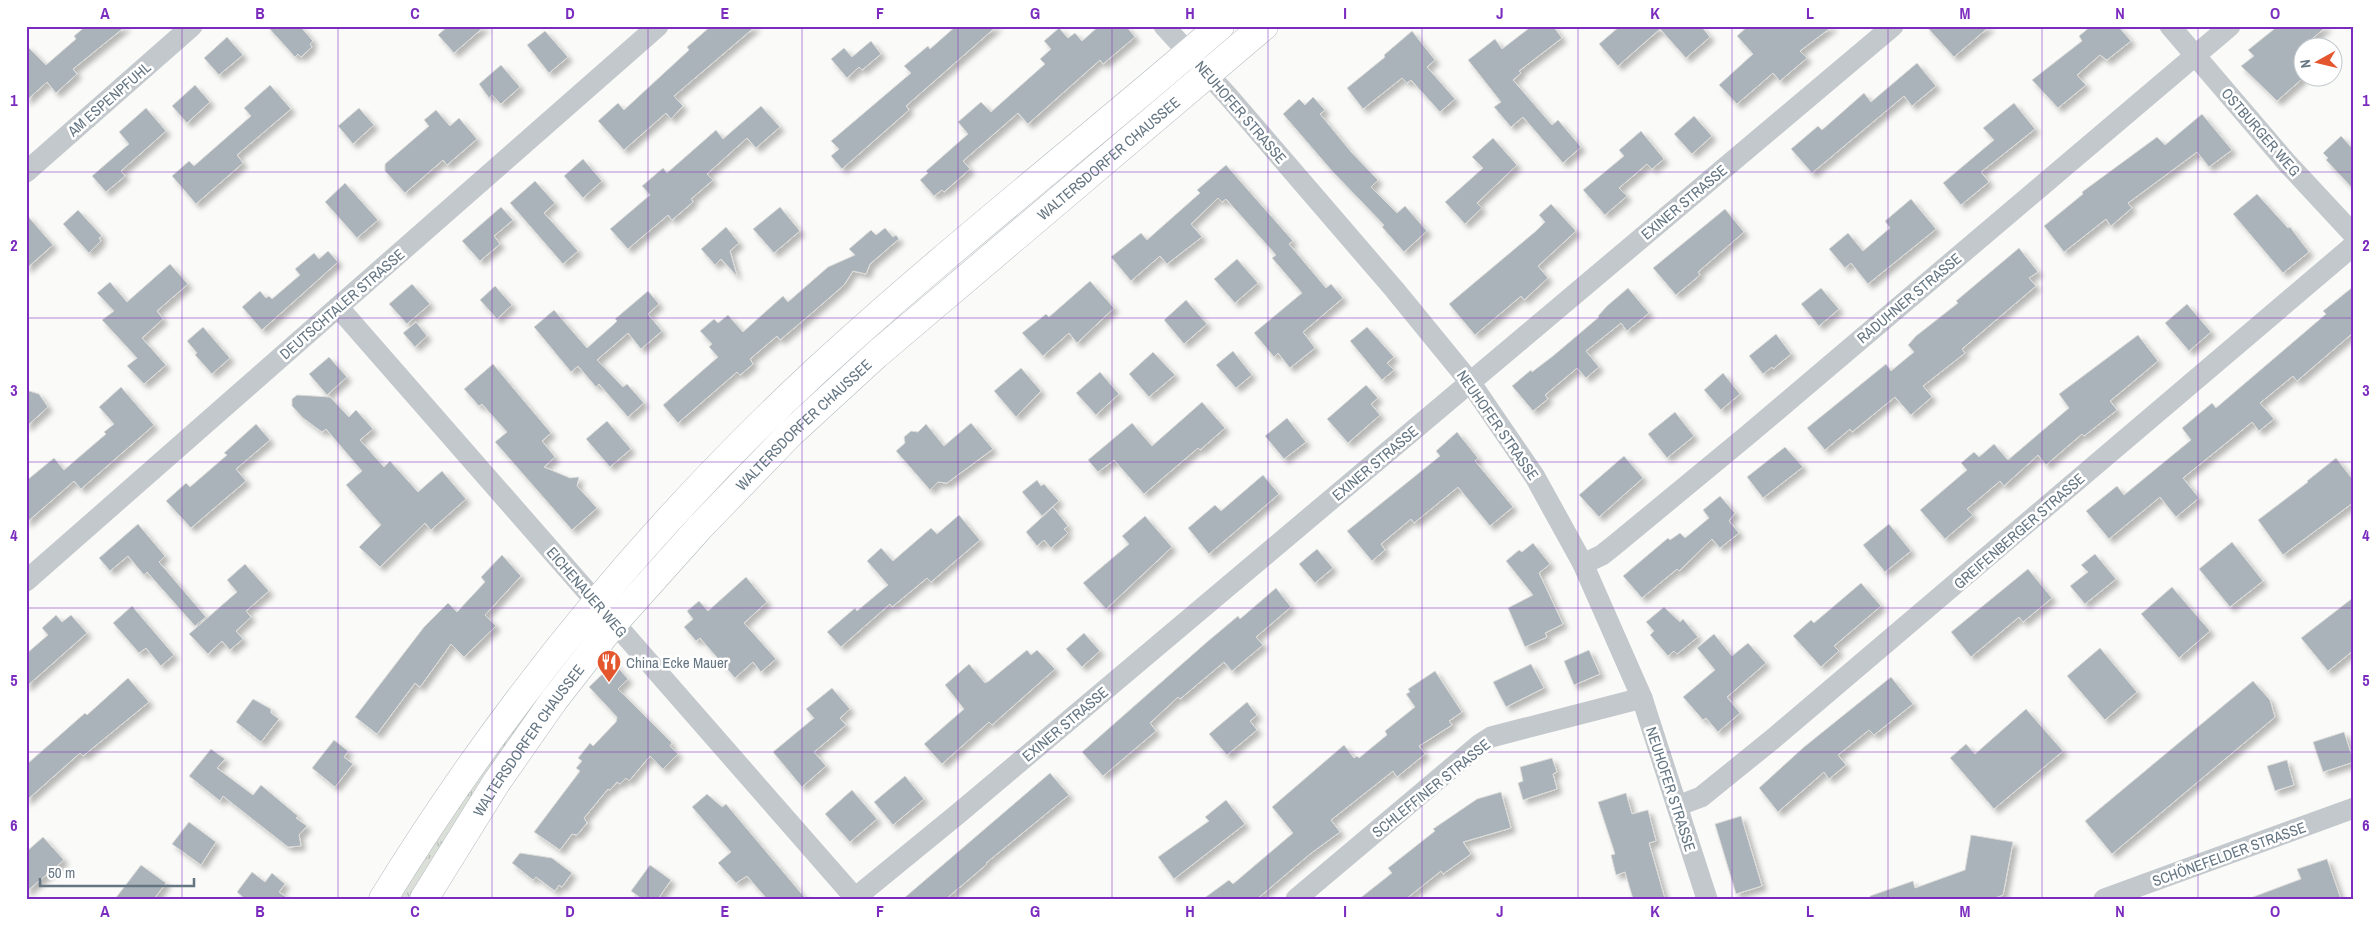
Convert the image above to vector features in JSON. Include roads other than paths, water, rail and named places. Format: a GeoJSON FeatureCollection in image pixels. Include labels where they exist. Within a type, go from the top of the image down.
{"type":"FeatureCollection","features":[{"type":"Feature","properties":{"kind":"main road","name":"WALTERSDORFER CHAUSSEE"},"geometry":{"type":"LineString","coordinates":[[383,899],[430,826],[503,720],[596,603],[727,458],[817,370],[994,216],[1220,26]]}},
{"type":"Feature","properties":{"kind":"main road","name":"WALTERSDORFER CHAUSSEE"},"geometry":{"type":"LineString","coordinates":[[424,899],[529,734],[614,624],[707,520],[830,396],[905,330],[1264,26]]}},
{"type":"Feature","properties":{"kind":"street","name":"AM ESPENPFUHL"},"geometry":{"type":"LineString","coordinates":[[26,172],[192,26]]}},
{"type":"Feature","properties":{"kind":"street","name":"DEUTSCHTALER STRASSE"},"geometry":{"type":"LineString","coordinates":[[26,581],[658,26]]}},
{"type":"Feature","properties":{"kind":"street","name":"NEUHOFER STRASSE"},"geometry":{"type":"LineString","coordinates":[[1164,26],[1388,282],[1470,382],[1535,477],[1583,564],[1642,698],[1707,899]]}},
{"type":"Feature","properties":{"kind":"street","name":"EXINER STRASSE"},"geometry":{"type":"LineString","coordinates":[[855,898],[959,813],[1893,26]]}},
{"type":"Feature","properties":{"kind":"street","name":"OSTBURGER WEG"},"geometry":{"type":"LineString","coordinates":[[2170,26],[2287,163],[2354,235]]}},
{"type":"Feature","properties":{"kind":"street","name":"RADUHNER STRASSE"},"geometry":{"type":"LineString","coordinates":[[1583,564],[1610,549],[1749,434],[2230,26]]}},
{"type":"Feature","properties":{"kind":"street","name":"GREIFENBERGER STRASSE"},"geometry":{"type":"LineString","coordinates":[[1677,806],[1701,797],[1774,738],[2354,245]]}},
{"type":"Feature","properties":{"kind":"street","name":"EICHENAUER WEG"},"geometry":{"type":"LineString","coordinates":[[338,307],[855,898]]}},
{"type":"Feature","properties":{"kind":"street","name":"SCHLEFFINER STRASSE"},"geometry":{"type":"LineString","coordinates":[[1296,899],[1480,744],[1491,737],[1642,698]]}},
{"type":"Feature","properties":{"kind":"street","name":"SCHÖNEFELDER STRASSE"},"geometry":{"type":"LineString","coordinates":[[2104,899],[2354,808]]}},
{"type":"Feature","properties":{"kind":"place","name":"China Ecke Mauer"},"geometry":{"type":"Point","coordinates":[609,683]}}]}
